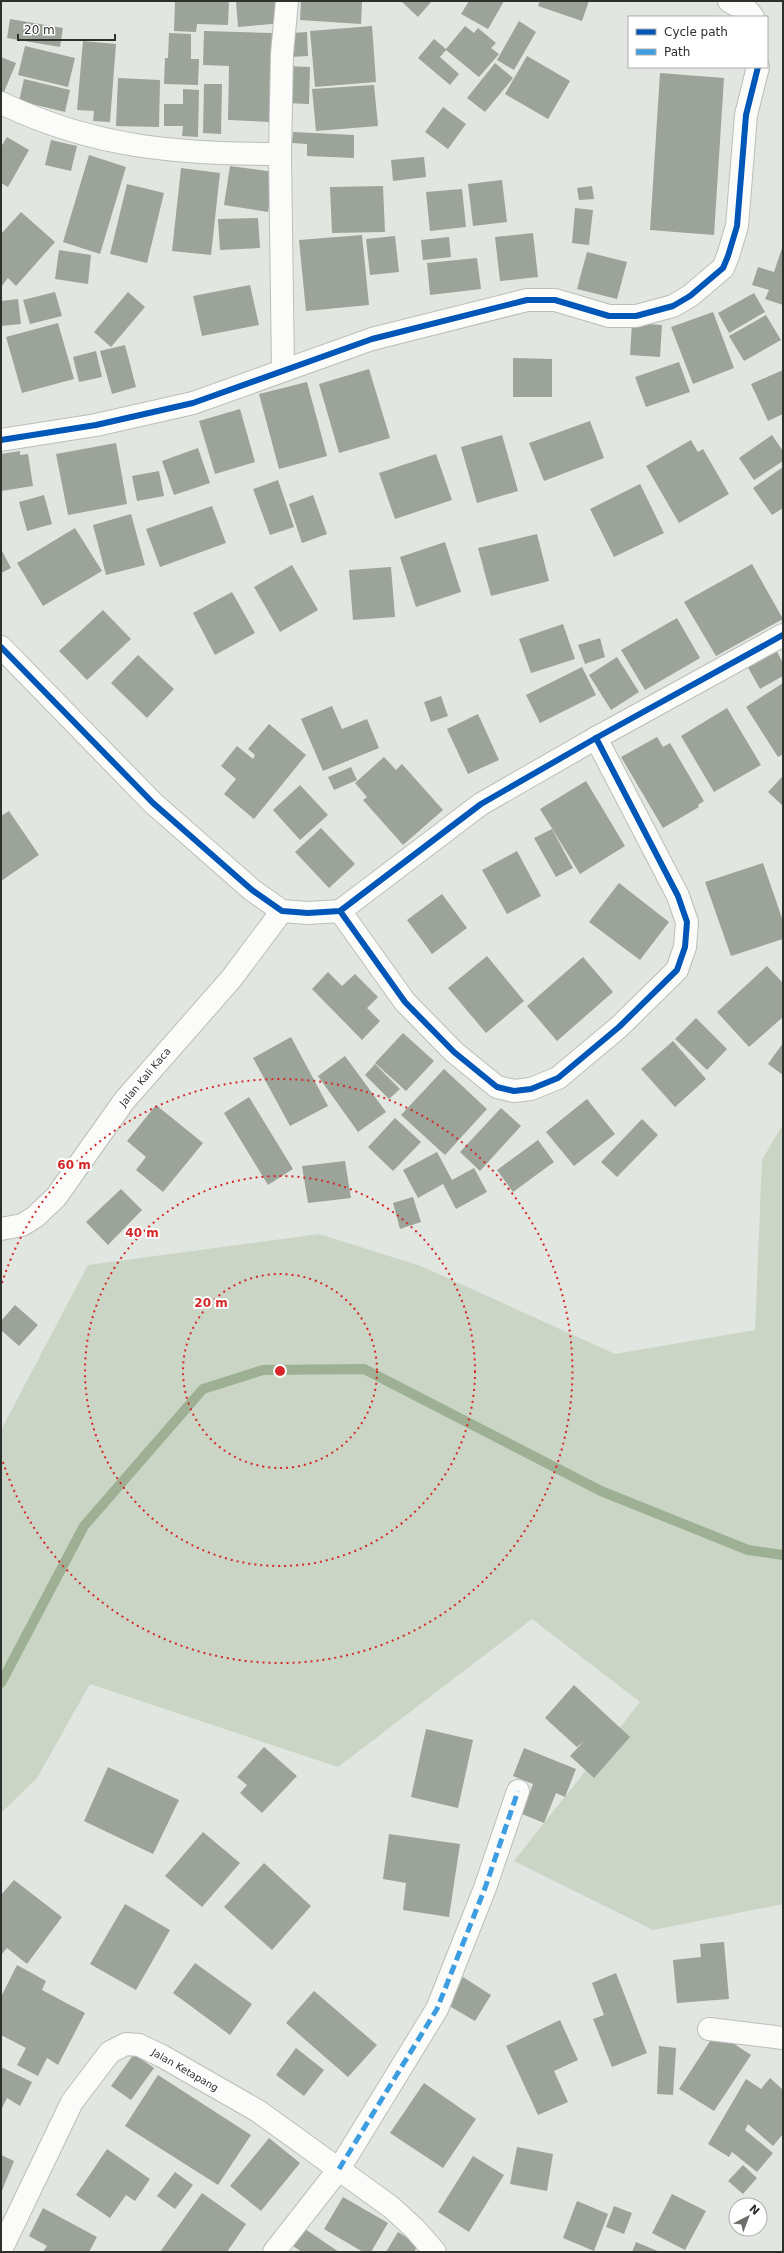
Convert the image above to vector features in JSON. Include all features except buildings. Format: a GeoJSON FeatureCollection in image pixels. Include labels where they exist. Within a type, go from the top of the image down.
{"type":"FeatureCollection","features":[{"type":"Feature","properties":{"kind":"street"},"geometry":{"type":"LineString","coordinates":[[283,370],[280,154],[282,54],[288,1]]}},
{"type":"Feature","properties":{"kind":"street"},"geometry":{"type":"LineString","coordinates":[[729,1],[749,12],[752,16]]}},
{"type":"Feature","properties":{"kind":"street"},"geometry":{"type":"LineString","coordinates":[[1,440],[96,425],[193,403],[372,339],[527,300],[556,300],[609,316],[636,316],[673,306],[690,296],[723,268],[728,256],[737,226],[746,115],[758,68]]}},
{"type":"Feature","properties":{"kind":"street"},"geometry":{"type":"LineString","coordinates":[[1,103],[25,114],[75,132],[126,144],[178,152],[280,154]]}},
{"type":"Feature","properties":{"kind":"street"},"geometry":{"type":"LineString","coordinates":[[1,647],[153,803],[252,890],[282,911],[308,914],[340,911],[481,804],[596,738],[783,635]]}},
{"type":"Feature","properties":{"kind":"street"},"geometry":{"type":"LineString","coordinates":[[340,911],[405,1002],[454,1052],[497,1087],[514,1091],[530,1089],[558,1078],[619,1027],[677,970],[685,947],[687,922],[678,896],[596,738]]}},
{"type":"Feature","properties":{"kind":"street","name":"Jalan Kali Kaca"},"geometry":{"type":"LineString","coordinates":[[1,1229],[22,1225],[29,1221],[56,1197],[124,1101],[231,979],[282,911]]}},
{"type":"Feature","properties":{"kind":"street"},"geometry":{"type":"LineString","coordinates":[[274,2252],[339,2169],[437,2009],[485,1888],[518,1790]]}},
{"type":"Feature","properties":{"kind":"street"},"geometry":{"type":"LineString","coordinates":[[709,2029],[783,2038]]}},
{"type":"Feature","properties":{"kind":"street","name":"Jalan Ketapang"},"geometry":{"type":"LineString","coordinates":[[1,2250],[72,2102],[110,2052],[126,2044],[139,2045],[162,2056],[258,2111],[391,2207],[415,2229],[435,2252]]}},
{"type":"Feature","properties":{"kind":"green space"},"geometry":{"type":"Polygon","coordinates":[[[783,1124],[783,1904],[653,1930],[514,1861],[640,1702],[532,1619],[338,1767],[90,1684],[37,1778],[1,1813],[1,1430],[88,1265],[319,1234],[421,1266],[615,1354],[755,1330],[762,1160],[783,1124]]]}},
{"type":"Feature","properties":{"kind":"waterway"},"geometry":{"type":"LineString","coordinates":[[1,1683],[84,1526],[203,1389],[263,1370],[364,1369],[601,1491],[748,1550],[783,1555]]}},
{"type":"Feature","properties":{"kind":"marked path"},"geometry":{"type":"LineString","coordinates":[[339,2169],[437,2009],[485,1888],[518,1791]]}},
{"type":"Feature","properties":{"kind":"cycle path"},"geometry":{"type":"LineString","coordinates":[[1,440],[96,425],[193,403],[372,339],[527,300],[555,300],[609,316],[636,316],[673,306],[690,296],[723,268],[728,256],[737,226],[746,115],[758,68]]}},
{"type":"Feature","properties":{"kind":"cycle path"},"geometry":{"type":"LineString","coordinates":[[1,647],[153,803],[252,890],[282,911],[308,913],[340,911],[481,804],[596,738],[783,635]]}},
{"type":"Feature","properties":{"kind":"cycle path"},"geometry":{"type":"LineString","coordinates":[[340,911],[405,1002],[454,1052],[497,1087],[514,1091],[531,1089],[558,1078],[619,1027],[677,970],[685,947],[687,922],[678,896],[596,738]]}}]}
